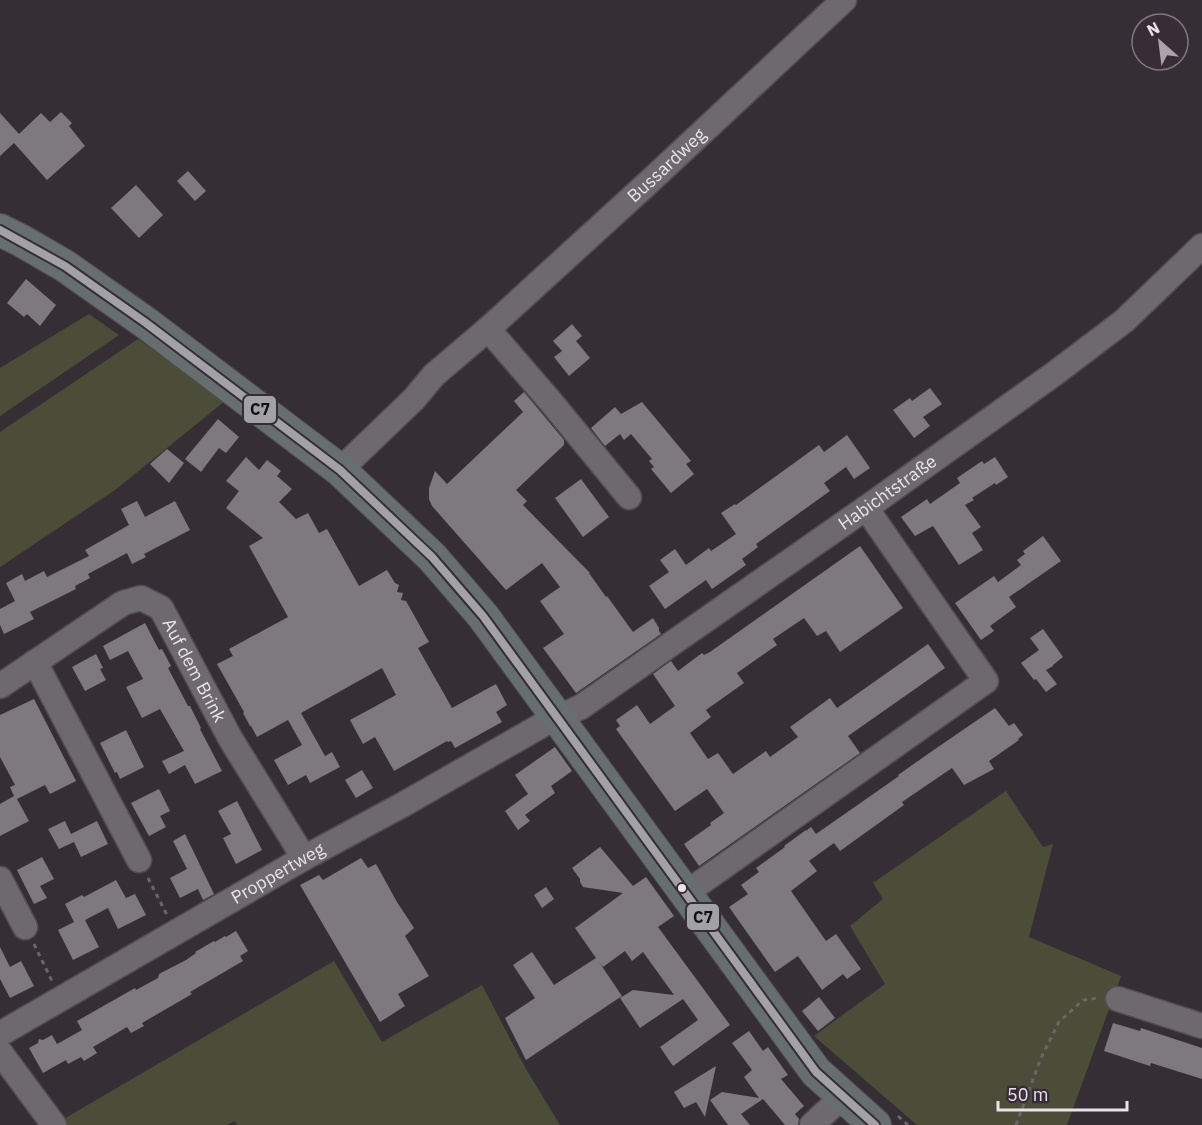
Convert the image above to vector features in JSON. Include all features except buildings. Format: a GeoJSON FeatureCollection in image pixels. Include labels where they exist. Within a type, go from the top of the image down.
{"type":"FeatureCollection","features":[{"type":"Feature","properties":{"kind":"main road"},"geometry":{"type":"LineString","coordinates":[[0,230],[65,266],[146,323],[340,470],[432,557],[483,616],[816,1072],[875,1125]]}},
{"type":"Feature","properties":{"kind":"street","name":"Bussardweg"},"geometry":{"type":"LineString","coordinates":[[340,470],[414,399],[434,375],[488,329],[649,182],[844,0]]}},
{"type":"Feature","properties":{"kind":"street","name":"Habichtstraße"},"geometry":{"type":"LineString","coordinates":[[558,717],[581,707],[1045,381],[1124,321],[1202,246]]}},
{"type":"Feature","properties":{"kind":"street"},"geometry":{"type":"LineString","coordinates":[[488,329],[629,497]]}},
{"type":"Feature","properties":{"kind":"street"},"geometry":{"type":"LineString","coordinates":[[686,893],[986,681],[866,508]]}},
{"type":"Feature","properties":{"kind":"street","name":"Auf dem Brink"},"geometry":{"type":"LineString","coordinates":[[0,686],[123,603],[141,598],[161,608],[230,738],[304,858]]}},
{"type":"Feature","properties":{"kind":"street"},"geometry":{"type":"LineString","coordinates":[[36,662],[139,860]]}},
{"type":"Feature","properties":{"kind":"street","name":"Proppertweg"},"geometry":{"type":"LineString","coordinates":[[0,1034],[304,858],[558,717]]}},
{"type":"Feature","properties":{"kind":"street"},"geometry":{"type":"LineString","coordinates":[[0,879],[25,927]]}},
{"type":"Feature","properties":{"kind":"street"},"geometry":{"type":"LineString","coordinates":[[1118,999],[1202,1026]]}},
{"type":"Feature","properties":{"kind":"street"},"geometry":{"type":"LineString","coordinates":[[0,1052],[54,1125]]}},
{"type":"Feature","properties":{"kind":"street"},"geometry":{"type":"LineString","coordinates":[[812,1125],[843,1096]]}},
{"type":"Feature","properties":{"kind":"path"},"geometry":{"type":"LineString","coordinates":[[139,860],[176,932]]}},
{"type":"Feature","properties":{"kind":"path"},"geometry":{"type":"LineString","coordinates":[[25,927],[61,999]]}},
{"type":"Feature","properties":{"kind":"path"},"geometry":{"type":"LineString","coordinates":[[1016,1125],[1041,1058],[1059,1022],[1083,1000],[1111,996],[1118,999]]}},
{"type":"Feature","properties":{"kind":"green space"},"geometry":{"type":"Polygon","coordinates":[[[89,314],[119,335],[0,416],[0,368],[89,314]]]}},
{"type":"Feature","properties":{"kind":"green space"},"geometry":{"type":"Polygon","coordinates":[[[138,339],[225,401],[115,490],[0,567],[0,432],[138,339]]]}},
{"type":"Feature","properties":{"kind":"green space"},"geometry":{"type":"Polygon","coordinates":[[[1006,791],[1043,847],[1053,844],[1029,937],[1121,976],[1067,1125],[917,1125],[814,1036],[885,984],[850,926],[883,899],[873,883],[1006,791]]]}},
{"type":"Feature","properties":{"kind":"green space"},"geometry":{"type":"Polygon","coordinates":[[[334,961],[382,1042],[482,985],[526,1069],[560,1125],[237,1125],[235,1121],[227,1125],[65,1125],[62,1120],[334,961]]]}},
{"type":"Feature","properties":{"kind":"transit line","name":"C7"},"geometry":{"type":"LineString","coordinates":[[0,230],[65,266],[146,323],[340,470],[432,557],[483,616],[816,1072],[875,1125]]}}]}
